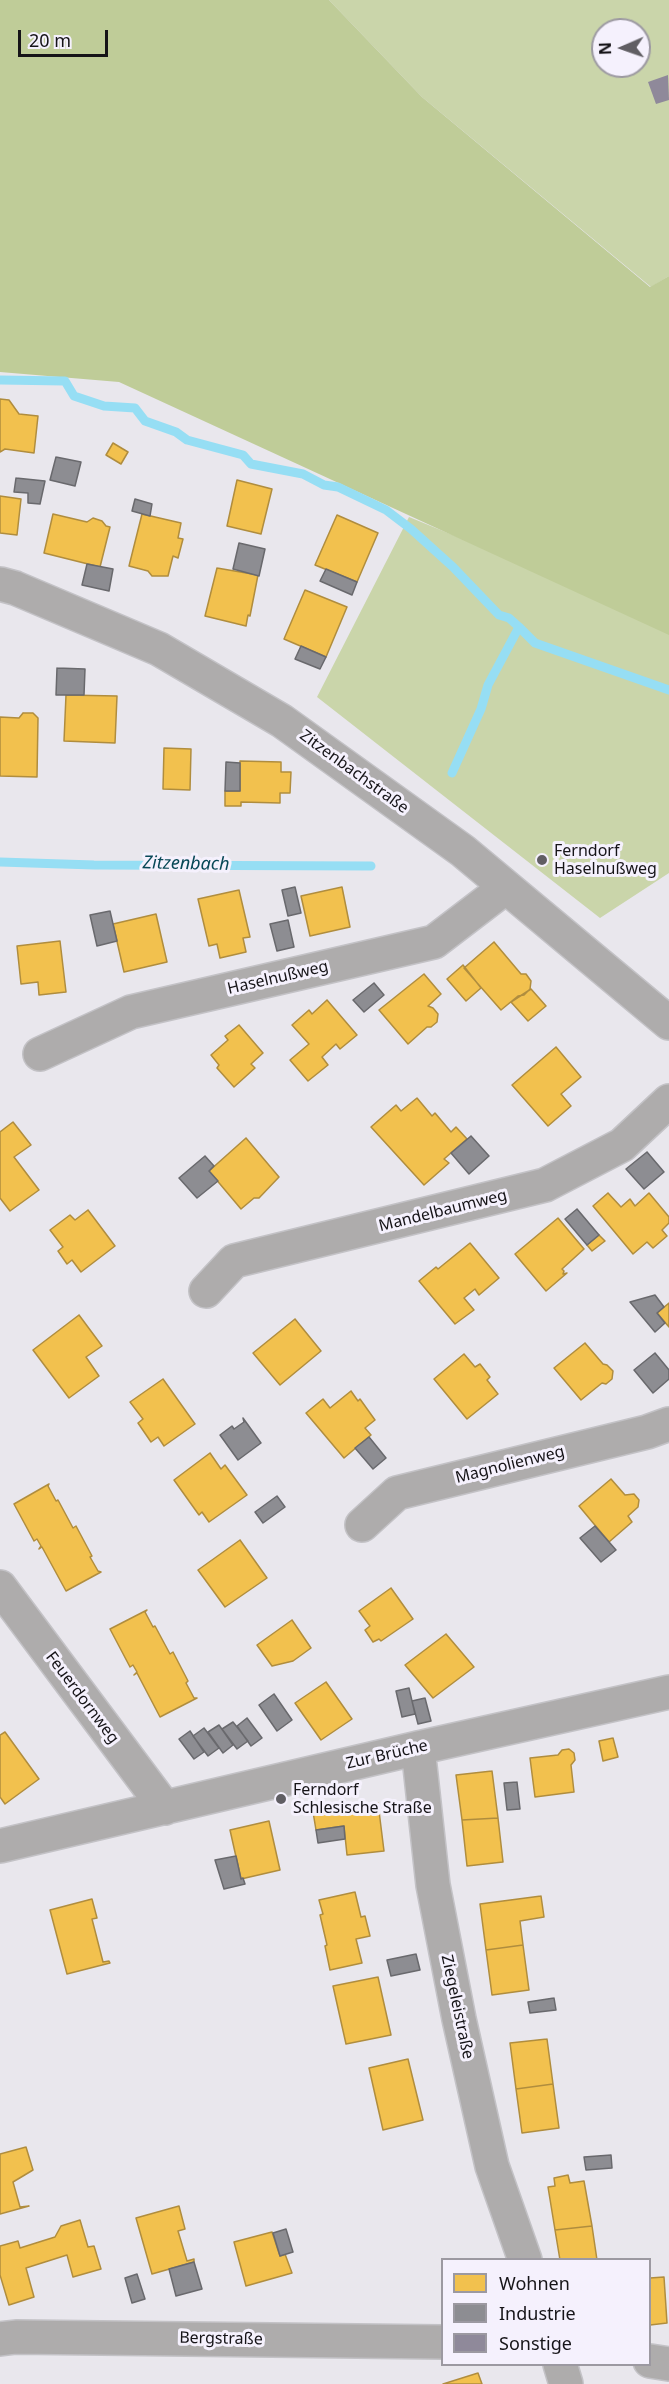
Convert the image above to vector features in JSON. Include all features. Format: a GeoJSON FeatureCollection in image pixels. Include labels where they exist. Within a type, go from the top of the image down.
{"type":"FeatureCollection","features":[{"type":"Feature","properties":{"kind":"street","name":"Zitzenbachstraße"},"geometry":{"type":"LineString","coordinates":[[0,584],[15,588],[159,649],[282,721],[463,851],[669,1023]]}},
{"type":"Feature","properties":{"kind":"street","name":"Haselnußweg"},"geometry":{"type":"LineString","coordinates":[[40,1054],[131,1012],[434,942],[506,887]]}},
{"type":"Feature","properties":{"kind":"street","name":"Mandelbaumweg"},"geometry":{"type":"LineString","coordinates":[[206,1291],[234,1261],[545,1185],[622,1146],[669,1101]]}},
{"type":"Feature","properties":{"kind":"street","name":"Magnolienweg"},"geometry":{"type":"LineString","coordinates":[[362,1525],[397,1493],[647,1432],[669,1424]]}},
{"type":"Feature","properties":{"kind":"street","name":"Feuerdornweg"},"geometry":{"type":"LineString","coordinates":[[0,1587],[165,1808]]}},
{"type":"Feature","properties":{"kind":"street","name":"Zur Brüche"},"geometry":{"type":"LineString","coordinates":[[0,1846],[669,1692]]}},
{"type":"Feature","properties":{"kind":"street","name":"Ziegeleistraße"},"geometry":{"type":"LineString","coordinates":[[418,1748],[433,1885],[459,2019],[492,2166],[525,2258]]}},
{"type":"Feature","properties":{"kind":"street","name":"Bergstraße"},"geometry":{"type":"LineString","coordinates":[[0,2339],[16,2337],[441,2342]]}},
{"type":"Feature","properties":{"kind":"street"},"geometry":{"type":"LineString","coordinates":[[651,2361],[669,2364]]}},
{"type":"Feature","properties":{"kind":"street"},"geometry":{"type":"LineString","coordinates":[[561,2366],[566,2384]]}},
{"type":"Feature","properties":{"kind":"green space"},"geometry":{"type":"Polygon","coordinates":[[[0,0],[329,0],[422,97],[650,287],[669,276],[669,635],[119,382],[0,372],[0,0]]]}},
{"type":"Feature","properties":{"kind":"green space"},"geometry":{"type":"Polygon","coordinates":[[[329,0],[669,0],[669,276],[651,287],[422,97],[329,0]]]}},
{"type":"Feature","properties":{"kind":"green space"},"geometry":{"type":"Polygon","coordinates":[[[409,517],[669,624],[669,873],[600,918],[317,697],[409,517]]]}},
{"type":"Feature","properties":{"kind":"building: Wohnen"},"geometry":{"type":"Polygon","coordinates":[[[0,399],[9,400],[19,414],[38,416],[34,453],[5,449],[0,452],[0,399]]]}},
{"type":"Feature","properties":{"kind":"building: Wohnen"},"geometry":{"type":"Polygon","coordinates":[[[113,443],[128,452],[121,464],[106,455],[113,443]]]}},
{"type":"Feature","properties":{"kind":"building: Wohnen"},"geometry":{"type":"Polygon","coordinates":[[[237,480],[272,489],[261,534],[227,526],[237,480]]]}},
{"type":"Feature","properties":{"kind":"building: Wohnen"},"geometry":{"type":"Polygon","coordinates":[[[0,496],[21,499],[17,535],[0,533],[0,496]]]}},
{"type":"Feature","properties":{"kind":"building: Wohnen"},"geometry":{"type":"Polygon","coordinates":[[[53,514],[87,522],[93,518],[110,527],[100,567],[44,553],[53,514]]]}},
{"type":"Feature","properties":{"kind":"building: Wohnen"},"geometry":{"type":"Polygon","coordinates":[[[142,514],[181,523],[178,538],[183,539],[178,558],[173,556],[168,576],[152,576],[148,571],[129,566],[142,514]]]}},
{"type":"Feature","properties":{"kind":"building: Wohnen"},"geometry":{"type":"Polygon","coordinates":[[[337,515],[378,533],[357,582],[315,565],[337,515]]]}},
{"type":"Feature","properties":{"kind":"building: Wohnen"},"geometry":{"type":"Polygon","coordinates":[[[217,568],[258,575],[246,626],[205,616],[217,568]]]}},
{"type":"Feature","properties":{"kind":"building: Wohnen"},"geometry":{"type":"Polygon","coordinates":[[[305,590],[347,607],[326,657],[284,639],[305,590]]]}},
{"type":"Feature","properties":{"kind":"building: Wohnen"},"geometry":{"type":"Polygon","coordinates":[[[66,695],[117,696],[115,743],[64,741],[66,695]]]}},
{"type":"Feature","properties":{"kind":"building: Wohnen"},"geometry":{"type":"Polygon","coordinates":[[[23,713],[33,713],[38,718],[37,777],[0,776],[0,717],[19,718],[23,713]]]}},
{"type":"Feature","properties":{"kind":"building: Wohnen"},"geometry":{"type":"Polygon","coordinates":[[[164,748],[191,749],[190,790],[163,789],[164,748]]]}},
{"type":"Feature","properties":{"kind":"building: Wohnen"},"geometry":{"type":"Polygon","coordinates":[[[240,761],[281,762],[281,772],[291,772],[290,793],[280,793],[280,803],[241,802],[241,806],[225,806],[225,791],[240,791],[240,761]]]}},
{"type":"Feature","properties":{"kind":"building: Wohnen"},"geometry":{"type":"Polygon","coordinates":[[[342,887],[350,927],[310,936],[301,896],[342,887]]]}},
{"type":"Feature","properties":{"kind":"building: Wohnen"},"geometry":{"type":"Polygon","coordinates":[[[239,890],[250,937],[243,938],[246,952],[220,958],[217,944],[209,946],[198,899],[239,890]]]}},
{"type":"Feature","properties":{"kind":"building: Wohnen"},"geometry":{"type":"Polygon","coordinates":[[[156,914],[167,962],[124,972],[113,924],[156,914]]]}},
{"type":"Feature","properties":{"kind":"building: Wohnen"},"geometry":{"type":"Polygon","coordinates":[[[60,941],[66,992],[39,995],[38,982],[21,984],[17,946],[60,941]]]}},
{"type":"Feature","properties":{"kind":"building: Wohnen"},"geometry":{"type":"Polygon","coordinates":[[[494,942],[521,974],[526,974],[531,981],[530,989],[524,995],[518,996],[501,1010],[464,968],[494,942]]]}},
{"type":"Feature","properties":{"kind":"building: Wohnen"},"geometry":{"type":"Polygon","coordinates":[[[463,965],[481,988],[466,1001],[447,979],[463,965]]]}},
{"type":"Feature","properties":{"kind":"building: Wohnen"},"geometry":{"type":"Polygon","coordinates":[[[424,974],[441,994],[428,1006],[438,1014],[437,1022],[427,1027],[408,1044],[379,1010],[424,974]]]}},
{"type":"Feature","properties":{"kind":"building: Wohnen"},"geometry":{"type":"Polygon","coordinates":[[[531,989],[546,1006],[528,1021],[511,1002],[531,989]]]}},
{"type":"Feature","properties":{"kind":"building: Wohnen"},"geometry":{"type":"Polygon","coordinates":[[[327,1000],[357,1035],[340,1049],[336,1044],[322,1057],[328,1065],[308,1081],[290,1060],[309,1044],[292,1025],[309,1010],[312,1014],[327,1000]]]}},
{"type":"Feature","properties":{"kind":"building: Wohnen"},"geometry":{"type":"Polygon","coordinates":[[[239,1025],[263,1053],[251,1064],[255,1068],[234,1087],[217,1068],[219,1065],[211,1055],[228,1040],[225,1036],[239,1025]]]}},
{"type":"Feature","properties":{"kind":"building: Wohnen"},"geometry":{"type":"Polygon","coordinates":[[[556,1047],[581,1077],[561,1094],[571,1106],[548,1126],[512,1085],[556,1047]]]}},
{"type":"Feature","properties":{"kind":"building: Wohnen"},"geometry":{"type":"Polygon","coordinates":[[[417,1098],[432,1116],[435,1113],[451,1132],[456,1127],[467,1139],[444,1159],[449,1163],[424,1185],[371,1127],[396,1105],[401,1111],[417,1098]]]}},
{"type":"Feature","properties":{"kind":"building: Wohnen"},"geometry":{"type":"Polygon","coordinates":[[[13,1122],[31,1145],[14,1157],[39,1190],[10,1211],[0,1198],[0,1132],[13,1122]]]}},
{"type":"Feature","properties":{"kind":"building: Wohnen"},"geometry":{"type":"Polygon","coordinates":[[[246,1138],[279,1177],[259,1198],[254,1198],[241,1209],[209,1171],[246,1138]]]}},
{"type":"Feature","properties":{"kind":"building: Wohnen"},"geometry":{"type":"Polygon","coordinates":[[[608,1193],[621,1207],[630,1199],[635,1206],[649,1193],[669,1217],[669,1223],[662,1230],[667,1236],[653,1248],[647,1242],[633,1254],[593,1206],[608,1193]]]}},
{"type":"Feature","properties":{"kind":"building: Wohnen"},"geometry":{"type":"Polygon","coordinates":[[[88,1210],[115,1246],[81,1272],[72,1260],[67,1264],[58,1251],[63,1247],[50,1230],[70,1215],[75,1220],[88,1210]]]}},
{"type":"Feature","properties":{"kind":"building: Wohnen"},"geometry":{"type":"Polygon","coordinates":[[[558,1218],[584,1249],[562,1269],[563,1274],[567,1273],[546,1291],[515,1254],[558,1218]]]}},
{"type":"Feature","properties":{"kind":"building: Wohnen"},"geometry":{"type":"Polygon","coordinates":[[[599,1235],[605,1241],[592,1251],[587,1245],[599,1235]]]}},
{"type":"Feature","properties":{"kind":"building: Wohnen"},"geometry":{"type":"Polygon","coordinates":[[[470,1243],[499,1278],[479,1295],[475,1289],[464,1298],[474,1310],[455,1324],[419,1281],[470,1243]]]}},
{"type":"Feature","properties":{"kind":"building: Wohnen"},"geometry":{"type":"Polygon","coordinates":[[[669,1303],[669,1327],[657,1313],[669,1303]]]}},
{"type":"Feature","properties":{"kind":"building: Wohnen"},"geometry":{"type":"Polygon","coordinates":[[[79,1315],[102,1346],[86,1357],[99,1376],[69,1398],[33,1350],[79,1315]]]}},
{"type":"Feature","properties":{"kind":"building: Wohnen"},"geometry":{"type":"Polygon","coordinates":[[[295,1319],[321,1351],[280,1385],[253,1353],[295,1319]]]}},
{"type":"Feature","properties":{"kind":"building: Wohnen"},"geometry":{"type":"Polygon","coordinates":[[[585,1343],[603,1364],[613,1371],[612,1379],[606,1384],[602,1383],[581,1400],[554,1368],[585,1343]]]}},
{"type":"Feature","properties":{"kind":"building: Wohnen"},"geometry":{"type":"Polygon","coordinates":[[[464,1354],[475,1367],[480,1364],[490,1377],[487,1380],[498,1394],[467,1419],[434,1379],[464,1354]]]}},
{"type":"Feature","properties":{"kind":"building: Wohnen"},"geometry":{"type":"Polygon","coordinates":[[[163,1379],[195,1424],[164,1446],[158,1437],[151,1442],[138,1423],[143,1419],[130,1402],[163,1379]]]}},
{"type":"Feature","properties":{"kind":"building: Wohnen"},"geometry":{"type":"Polygon","coordinates":[[[351,1391],[358,1401],[360,1399],[375,1420],[365,1428],[371,1435],[344,1458],[306,1413],[323,1399],[330,1408],[351,1391]]]}},
{"type":"Feature","properties":{"kind":"building: Wohnen"},"geometry":{"type":"Polygon","coordinates":[[[210,1453],[221,1469],[225,1465],[247,1495],[209,1522],[202,1512],[199,1515],[174,1480],[210,1453]]]}},
{"type":"Feature","properties":{"kind":"building: Wohnen"},"geometry":{"type":"Polygon","coordinates":[[[611,1479],[625,1495],[634,1494],[639,1500],[638,1507],[628,1516],[632,1522],[609,1542],[579,1506],[611,1479]]]}},
{"type":"Feature","properties":{"kind":"building: Wohnen"},"geometry":{"type":"Polygon","coordinates":[[[49,1484],[56,1501],[58,1500],[73,1528],[76,1526],[92,1556],[90,1557],[98,1571],[101,1572],[66,1591],[42,1547],[39,1549],[41,1546],[37,1539],[34,1541],[14,1504],[49,1484]]]}},
{"type":"Feature","properties":{"kind":"building: Wohnen"},"geometry":{"type":"Polygon","coordinates":[[[240,1540],[267,1578],[225,1607],[198,1570],[240,1540]]]}},
{"type":"Feature","properties":{"kind":"building: Wohnen"},"geometry":{"type":"Polygon","coordinates":[[[391,1588],[413,1619],[381,1641],[379,1639],[373,1642],[365,1630],[370,1626],[359,1611],[391,1588]]]}},
{"type":"Feature","properties":{"kind":"building: Wohnen"},"geometry":{"type":"Polygon","coordinates":[[[147,1610],[145,1612],[153,1627],[155,1626],[170,1654],[173,1652],[188,1681],[186,1683],[194,1698],[197,1698],[160,1717],[137,1673],[134,1675],[137,1672],[133,1665],[130,1667],[110,1629],[147,1610]]]}},
{"type":"Feature","properties":{"kind":"building: Wohnen"},"geometry":{"type":"Polygon","coordinates":[[[292,1620],[311,1648],[293,1661],[272,1666],[257,1645],[292,1620]]]}},
{"type":"Feature","properties":{"kind":"building: Wohnen"},"geometry":{"type":"Polygon","coordinates":[[[446,1634],[474,1667],[433,1698],[405,1665],[446,1634]]]}},
{"type":"Feature","properties":{"kind":"building: Wohnen"},"geometry":{"type":"Polygon","coordinates":[[[326,1682],[352,1719],[321,1740],[295,1703],[326,1682]]]}},
{"type":"Feature","properties":{"kind":"building: Wohnen"},"geometry":{"type":"Polygon","coordinates":[[[5,1732],[39,1779],[5,1804],[0,1797],[0,1735],[5,1732]]]}},
{"type":"Feature","properties":{"kind":"building: Wohnen"},"geometry":{"type":"Polygon","coordinates":[[[613,1738],[618,1757],[603,1761],[599,1741],[613,1738]]]}},
{"type":"Feature","properties":{"kind":"building: Wohnen"},"geometry":{"type":"Polygon","coordinates":[[[569,1749],[574,1753],[575,1760],[571,1765],[574,1792],[535,1797],[530,1758],[558,1755],[562,1750],[569,1749]]]}},
{"type":"Feature","properties":{"kind":"building: Wohnen"},"geometry":{"type":"Polygon","coordinates":[[[492,1771],[498,1818],[462,1820],[456,1775],[492,1771]]]}},
{"type":"Feature","properties":{"kind":"building: Wohnen"},"geometry":{"type":"Polygon","coordinates":[[[378,1803],[384,1851],[347,1855],[344,1826],[316,1830],[313,1812],[378,1803]]]}},
{"type":"Feature","properties":{"kind":"building: Wohnen"},"geometry":{"type":"Polygon","coordinates":[[[498,1818],[503,1862],[467,1866],[462,1820],[498,1818]]]}},
{"type":"Feature","properties":{"kind":"building: Wohnen"},"geometry":{"type":"Polygon","coordinates":[[[269,1821],[280,1870],[241,1879],[230,1830],[269,1821]]]}},
{"type":"Feature","properties":{"kind":"building: Wohnen"},"geometry":{"type":"Polygon","coordinates":[[[355,1892],[361,1917],[365,1916],[370,1936],[356,1939],[362,1963],[330,1970],[319,1900],[355,1892]]]}},
{"type":"Feature","properties":{"kind":"building: Wohnen"},"geometry":{"type":"Polygon","coordinates":[[[541,1896],[544,1917],[520,1921],[523,1945],[486,1950],[480,1904],[541,1896]]]}},
{"type":"Feature","properties":{"kind":"building: Wohnen"},"geometry":{"type":"Polygon","coordinates":[[[92,1899],[97,1918],[92,1919],[103,1962],[109,1961],[110,1963],[67,1974],[50,1910],[92,1899]]]}},
{"type":"Feature","properties":{"kind":"building: Wohnen"},"geometry":{"type":"Polygon","coordinates":[[[523,1945],[529,1990],[492,1995],[486,1950],[523,1945]]]}},
{"type":"Feature","properties":{"kind":"building: Wohnen"},"geometry":{"type":"Polygon","coordinates":[[[378,1977],[391,2035],[346,2044],[333,1986],[378,1977]]]}},
{"type":"Feature","properties":{"kind":"building: Wohnen"},"geometry":{"type":"Polygon","coordinates":[[[547,2039],[553,2084],[516,2089],[510,2043],[547,2039]]]}},
{"type":"Feature","properties":{"kind":"building: Wohnen"},"geometry":{"type":"Polygon","coordinates":[[[408,2059],[423,2120],[383,2130],[369,2068],[408,2059]]]}},
{"type":"Feature","properties":{"kind":"building: Wohnen"},"geometry":{"type":"Polygon","coordinates":[[[553,2084],[559,2128],[522,2133],[516,2089],[553,2084]]]}},
{"type":"Feature","properties":{"kind":"building: Wohnen"},"geometry":{"type":"Polygon","coordinates":[[[26,2147],[33,2170],[13,2182],[20,2207],[29,2206],[0,2214],[0,2154],[26,2147]]]}},
{"type":"Feature","properties":{"kind":"building: Wohnen"},"geometry":{"type":"Polygon","coordinates":[[[568,2175],[570,2183],[584,2181],[592,2226],[555,2230],[548,2187],[555,2186],[554,2178],[568,2175]]]}},
{"type":"Feature","properties":{"kind":"building: Wohnen"},"geometry":{"type":"Polygon","coordinates":[[[179,2206],[185,2229],[178,2231],[187,2261],[194,2259],[194,2262],[152,2274],[136,2218],[179,2206]]]}},
{"type":"Feature","properties":{"kind":"building: Wohnen"},"geometry":{"type":"Polygon","coordinates":[[[80,2220],[88,2247],[94,2246],[101,2269],[73,2277],[67,2255],[26,2268],[34,2297],[9,2305],[0,2275],[0,2246],[18,2241],[20,2248],[55,2237],[61,2226],[80,2220]]]}},
{"type":"Feature","properties":{"kind":"building: Wohnen"},"geometry":{"type":"Polygon","coordinates":[[[592,2226],[597,2258],[560,2258],[555,2230],[592,2226]]]}},
{"type":"Feature","properties":{"kind":"building: Wohnen"},"geometry":{"type":"Polygon","coordinates":[[[272,2232],[280,2256],[285,2254],[292,2273],[246,2286],[234,2242],[272,2232]]]}},
{"type":"Feature","properties":{"kind":"building: Wohnen"},"geometry":{"type":"Polygon","coordinates":[[[664,2277],[667,2323],[651,2325],[651,2278],[664,2277]]]}},
{"type":"Feature","properties":{"kind":"building: Wohnen"},"geometry":{"type":"Polygon","coordinates":[[[478,2373],[482,2384],[443,2384],[478,2373]]]}},
{"type":"Feature","properties":{"kind":"building: Industrie"},"geometry":{"type":"Polygon","coordinates":[[[56,457],[81,462],[75,486],[50,480],[56,457]]]}},
{"type":"Feature","properties":{"kind":"building: Industrie"},"geometry":{"type":"Polygon","coordinates":[[[16,478],[45,481],[40,504],[28,503],[28,493],[14,492],[16,478]]]}},
{"type":"Feature","properties":{"kind":"building: Industrie"},"geometry":{"type":"Polygon","coordinates":[[[135,499],[152,504],[150,516],[132,511],[135,499]]]}},
{"type":"Feature","properties":{"kind":"building: Industrie"},"geometry":{"type":"Polygon","coordinates":[[[239,543],[265,549],[259,576],[233,569],[239,543]]]}},
{"type":"Feature","properties":{"kind":"building: Industrie"},"geometry":{"type":"Polygon","coordinates":[[[87,564],[113,569],[109,591],[82,585],[87,564]]]}},
{"type":"Feature","properties":{"kind":"building: Industrie"},"geometry":{"type":"Polygon","coordinates":[[[326,569],[357,582],[352,595],[320,581],[326,569]]]}},
{"type":"Feature","properties":{"kind":"building: Industrie"},"geometry":{"type":"Polygon","coordinates":[[[301,646],[326,657],[320,669],[295,659],[301,646]]]}},
{"type":"Feature","properties":{"kind":"building: Industrie"},"geometry":{"type":"Polygon","coordinates":[[[57,668],[85,669],[84,695],[56,695],[57,668]]]}},
{"type":"Feature","properties":{"kind":"building: Industrie"},"geometry":{"type":"Polygon","coordinates":[[[226,762],[240,763],[240,791],[225,791],[226,762]]]}},
{"type":"Feature","properties":{"kind":"building: Industrie"},"geometry":{"type":"Polygon","coordinates":[[[295,887],[301,913],[288,916],[282,890],[295,887]]]}},
{"type":"Feature","properties":{"kind":"building: Industrie"},"geometry":{"type":"Polygon","coordinates":[[[110,911],[117,941],[97,946],[90,915],[110,911]]]}},
{"type":"Feature","properties":{"kind":"building: Industrie"},"geometry":{"type":"Polygon","coordinates":[[[288,920],[294,947],[277,951],[270,924],[288,920]]]}},
{"type":"Feature","properties":{"kind":"building: Industrie"},"geometry":{"type":"Polygon","coordinates":[[[374,983],[384,995],[364,1012],[353,1000],[374,983]]]}},
{"type":"Feature","properties":{"kind":"building: Industrie"},"geometry":{"type":"Polygon","coordinates":[[[471,1136],[489,1156],[469,1174],[451,1153],[471,1136]]]}},
{"type":"Feature","properties":{"kind":"building: Industrie"},"geometry":{"type":"Polygon","coordinates":[[[647,1152],[664,1172],[644,1189],[626,1169],[647,1152]]]}},
{"type":"Feature","properties":{"kind":"building: Industrie"},"geometry":{"type":"Polygon","coordinates":[[[205,1156],[214,1166],[209,1171],[218,1181],[197,1198],[179,1178],[205,1156]]]}},
{"type":"Feature","properties":{"kind":"building: Industrie"},"geometry":{"type":"Polygon","coordinates":[[[577,1209],[599,1235],[587,1245],[565,1219],[577,1209]]]}},
{"type":"Feature","properties":{"kind":"building: Industrie"},"geometry":{"type":"Polygon","coordinates":[[[655,1295],[664,1307],[657,1313],[665,1323],[655,1332],[630,1302],[655,1295]]]}},
{"type":"Feature","properties":{"kind":"building: Industrie"},"geometry":{"type":"Polygon","coordinates":[[[655,1353],[669,1370],[669,1379],[653,1393],[634,1370],[655,1353]]]}},
{"type":"Feature","properties":{"kind":"building: Industrie"},"geometry":{"type":"Polygon","coordinates":[[[243,1418],[261,1443],[238,1460],[220,1435],[232,1426],[234,1429],[244,1422],[243,1418]]]}},
{"type":"Feature","properties":{"kind":"building: Industrie"},"geometry":{"type":"Polygon","coordinates":[[[369,1437],[386,1458],[373,1469],[355,1448],[369,1437]]]}},
{"type":"Feature","properties":{"kind":"building: Industrie"},"geometry":{"type":"Polygon","coordinates":[[[277,1496],[285,1507],[263,1523],[255,1512],[277,1496]]]}},
{"type":"Feature","properties":{"kind":"building: Industrie"},"geometry":{"type":"Polygon","coordinates":[[[595,1526],[616,1550],[601,1562],[580,1538],[595,1526]]]}},
{"type":"Feature","properties":{"kind":"building: Industrie"},"geometry":{"type":"Polygon","coordinates":[[[409,1688],[415,1714],[402,1717],[396,1691],[409,1688]]]}},
{"type":"Feature","properties":{"kind":"building: Industrie"},"geometry":{"type":"Polygon","coordinates":[[[274,1694],[292,1720],[277,1731],[259,1705],[274,1694]]]}},
{"type":"Feature","properties":{"kind":"building: Industrie"},"geometry":{"type":"Polygon","coordinates":[[[425,1698],[431,1721],[418,1724],[412,1701],[425,1698]]]}},
{"type":"Feature","properties":{"kind":"building: Industrie"},"geometry":{"type":"Polygon","coordinates":[[[247,1718],[262,1738],[251,1746],[237,1726],[247,1718]]]}},
{"type":"Feature","properties":{"kind":"building: Industrie"},"geometry":{"type":"Polygon","coordinates":[[[233,1722],[248,1741],[237,1749],[222,1729],[233,1722]]]}},
{"type":"Feature","properties":{"kind":"building: Industrie"},"geometry":{"type":"Polygon","coordinates":[[[219,1725],[233,1745],[223,1753],[208,1732],[219,1725]]]}},
{"type":"Feature","properties":{"kind":"building: Industrie"},"geometry":{"type":"Polygon","coordinates":[[[204,1728],[219,1748],[208,1756],[193,1736],[204,1728]]]}},
{"type":"Feature","properties":{"kind":"building: Industrie"},"geometry":{"type":"Polygon","coordinates":[[[190,1731],[204,1752],[194,1759],[179,1739],[190,1731]]]}},
{"type":"Feature","properties":{"kind":"building: Industrie"},"geometry":{"type":"Polygon","coordinates":[[[517,1782],[520,1809],[507,1810],[504,1783],[517,1782]]]}},
{"type":"Feature","properties":{"kind":"building: Industrie"},"geometry":{"type":"Polygon","coordinates":[[[344,1826],[345,1839],[318,1843],[316,1830],[344,1826]]]}},
{"type":"Feature","properties":{"kind":"building: Industrie"},"geometry":{"type":"Polygon","coordinates":[[[236,1856],[241,1879],[243,1878],[245,1884],[224,1889],[215,1860],[236,1856]]]}},
{"type":"Feature","properties":{"kind":"building: Industrie"},"geometry":{"type":"Polygon","coordinates":[[[416,1954],[420,1970],[391,1976],[387,1960],[416,1954]]]}},
{"type":"Feature","properties":{"kind":"building: Industrie"},"geometry":{"type":"Polygon","coordinates":[[[554,1998],[556,2010],[530,2013],[528,2002],[554,1998]]]}},
{"type":"Feature","properties":{"kind":"building: Industrie"},"geometry":{"type":"Polygon","coordinates":[[[611,2155],[612,2168],[586,2170],[584,2157],[611,2155]]]}},
{"type":"Feature","properties":{"kind":"building: Industrie"},"geometry":{"type":"Polygon","coordinates":[[[286,2229],[293,2252],[280,2256],[273,2233],[286,2229]]]}},
{"type":"Feature","properties":{"kind":"building: Industrie"},"geometry":{"type":"Polygon","coordinates":[[[194,2262],[202,2289],[176,2296],[169,2269],[194,2262]]]}},
{"type":"Feature","properties":{"kind":"building: Industrie"},"geometry":{"type":"Polygon","coordinates":[[[137,2274],[145,2299],[132,2303],[125,2278],[137,2274]]]}},
{"type":"Feature","properties":{"kind":"building: Sonstige"},"geometry":{"type":"Polygon","coordinates":[[[668,75],[669,100],[656,104],[648,82],[668,75]]]}},
{"type":"Feature","properties":{"kind":"waterway"},"geometry":{"type":"LineString","coordinates":[[0,380],[65,381],[74,396],[104,406],[135,408],[145,421],[176,432],[187,440],[243,455],[251,464],[303,474],[324,485],[338,487],[386,510],[411,529],[453,567],[499,615],[509,618],[519,627]]}},
{"type":"Feature","properties":{"kind":"waterway","name":"Zitzenbach"},"geometry":{"type":"LineString","coordinates":[[452,773],[481,709],[488,685],[519,627],[535,643],[669,690]]}},
{"type":"Feature","properties":{"kind":"waterway","name":"Zitzenbach"},"geometry":{"type":"LineString","coordinates":[[0,862],[94,865],[371,866]]}},
{"type":"Feature","properties":{"kind":"place","name":"Ferndorf Haselnußweg"},"geometry":{"type":"Point","coordinates":[542,860]}},
{"type":"Feature","properties":{"kind":"place","name":"Ferndorf Schlesische Straße"},"geometry":{"type":"Point","coordinates":[281,1799]}}]}
